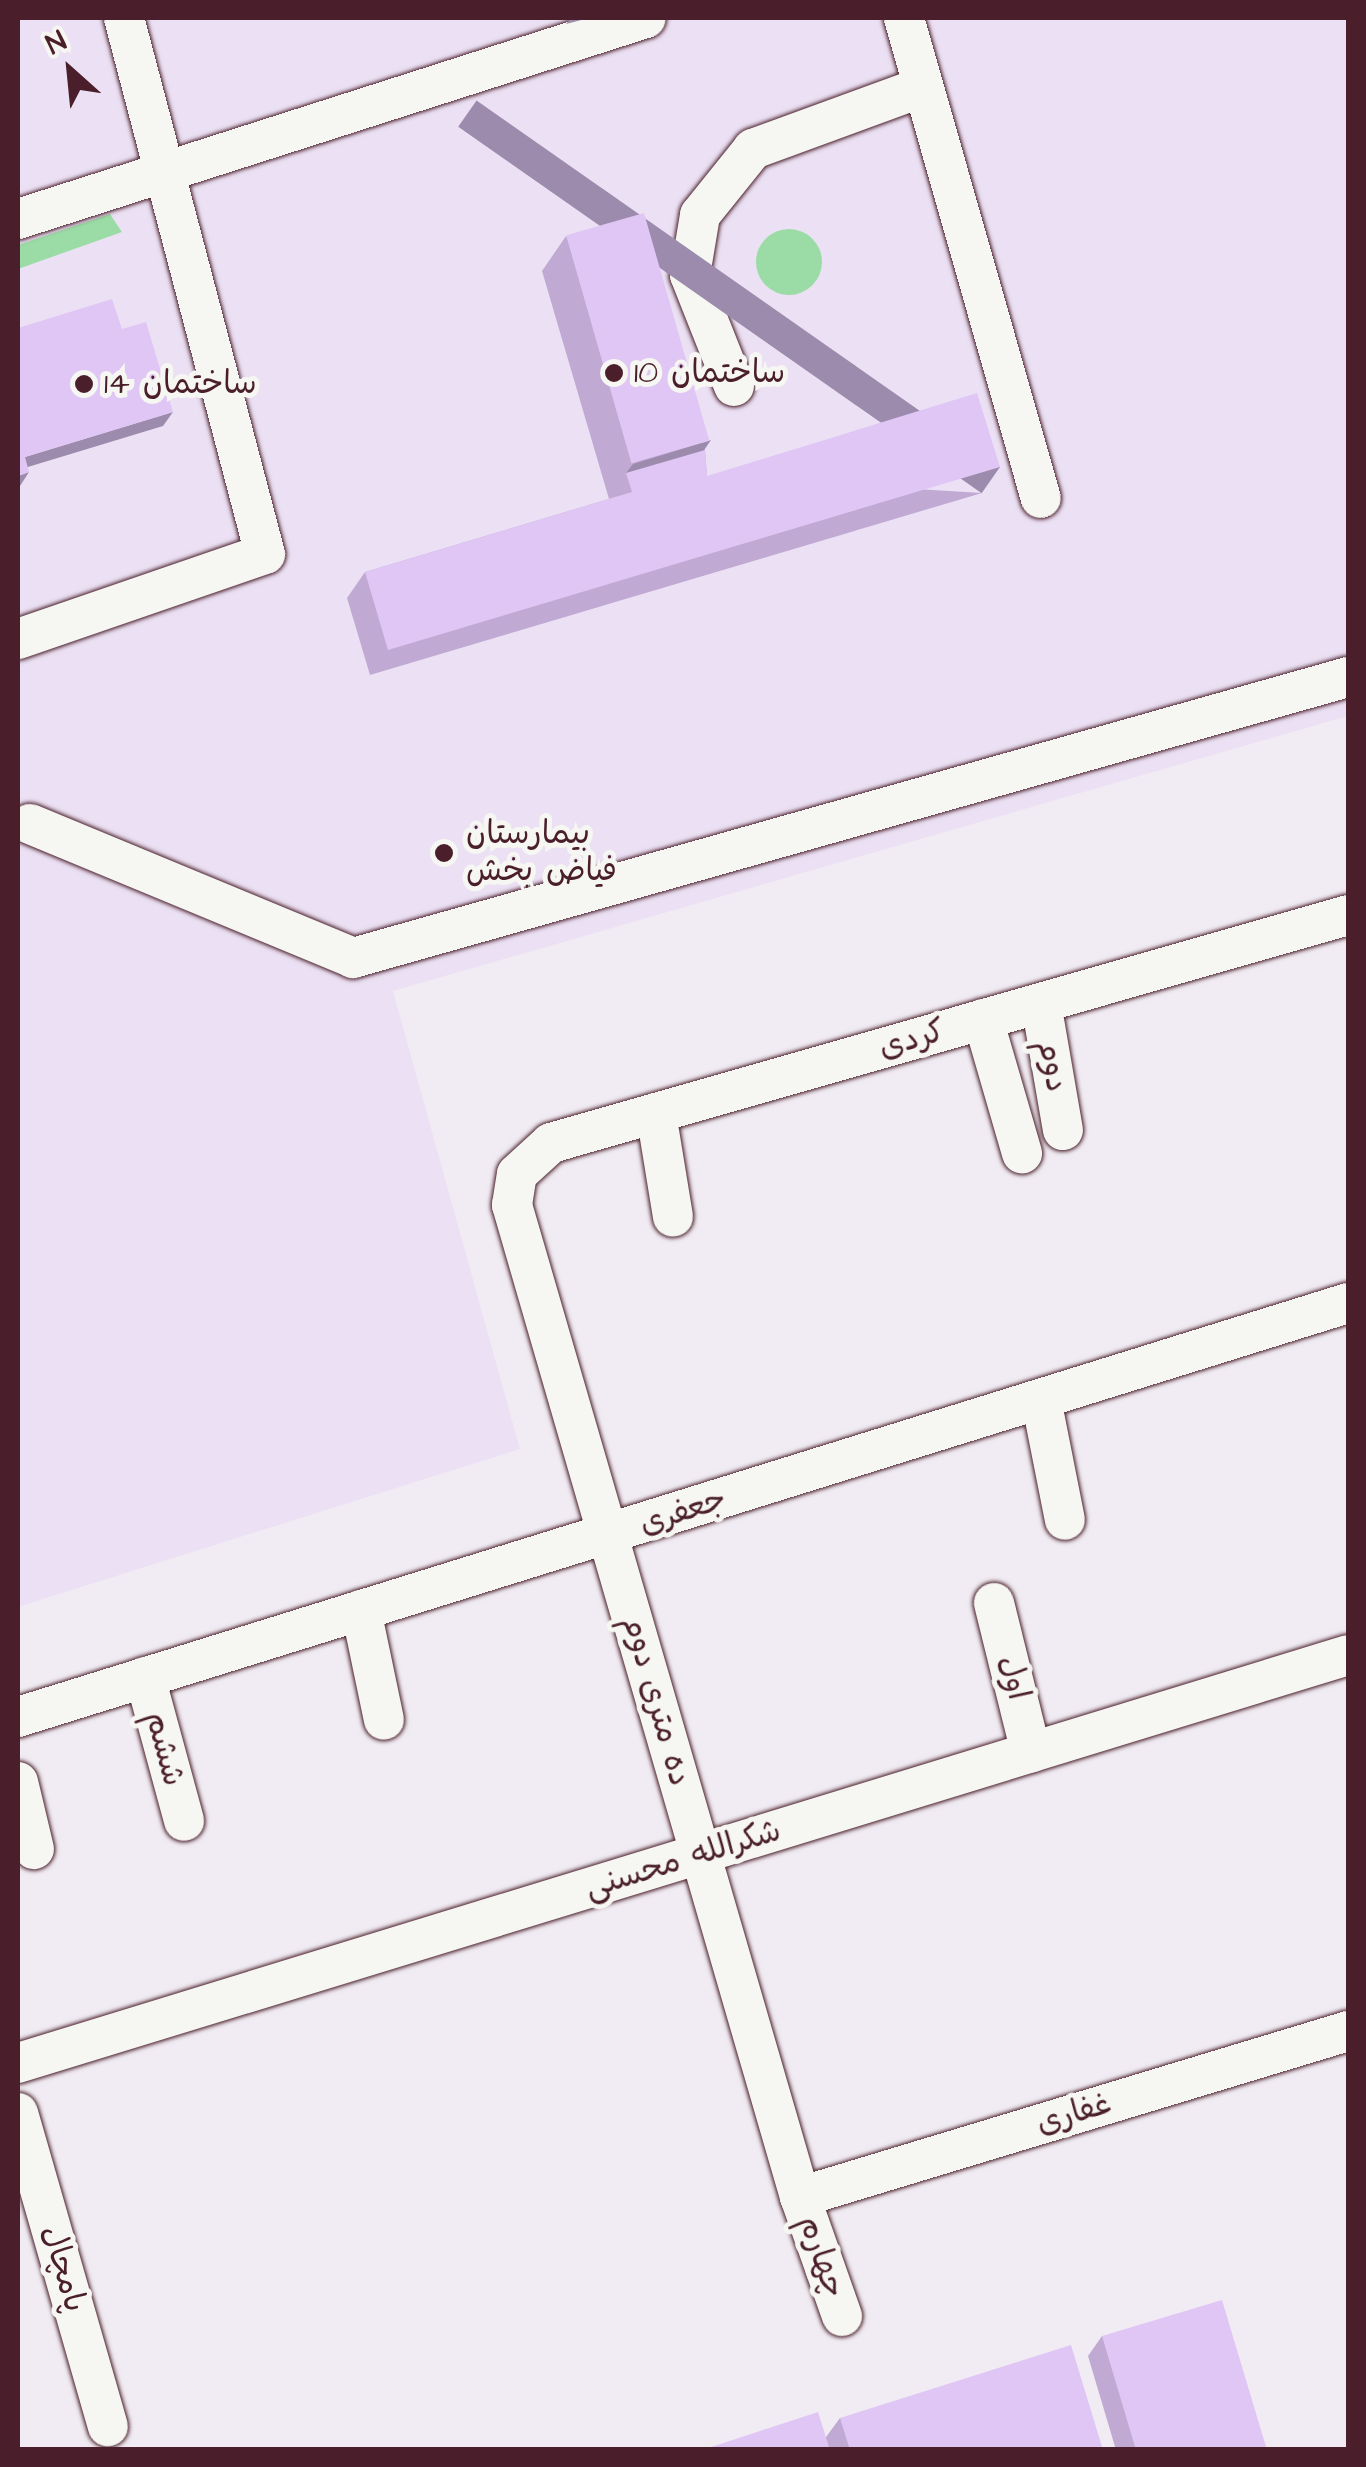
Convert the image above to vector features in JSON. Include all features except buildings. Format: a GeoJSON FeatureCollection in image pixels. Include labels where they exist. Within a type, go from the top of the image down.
{"type":"FeatureCollection","features":[{"type":"Feature","properties":{"kind":"street"},"geometry":{"type":"LineString","coordinates":[[18,639],[265,554],[124,18]]}},
{"type":"Feature","properties":{"kind":"street"},"geometry":{"type":"LineString","coordinates":[[18,219],[538,34],[646,18]]}},
{"type":"Feature","properties":{"kind":"street"},"geometry":{"type":"LineString","coordinates":[[904,18],[1041,498]]}},
{"type":"Feature","properties":{"kind":"street"},"geometry":{"type":"LineString","coordinates":[[734,386],[690,276],[700,215],[754,149],[922,87]]}},
{"type":"Feature","properties":{"kind":"street"},"geometry":{"type":"LineString","coordinates":[[30,824],[353,958],[1348,678]]}},
{"type":"Feature","properties":{"kind":"street","name":"کردی"},"geometry":{"type":"LineString","coordinates":[[512,1205],[517,1174],[530,1156],[551,1143],[1348,915]]}},
{"type":"Feature","properties":{"kind":"street","name":"دوم"},"geometry":{"type":"LineString","coordinates":[[1041,1002],[1063,1130]]}},
{"type":"Feature","properties":{"kind":"street"},"geometry":{"type":"LineString","coordinates":[[984,1020],[1022,1153]]}},
{"type":"Feature","properties":{"kind":"street"},"geometry":{"type":"LineString","coordinates":[[656,1113],[672,1217]]}},
{"type":"Feature","properties":{"kind":"street","name":"ده متری دوم"},"geometry":{"type":"LineString","coordinates":[[512,1205],[800,2197]]}},
{"type":"Feature","properties":{"kind":"street","name":"جعفری"},"geometry":{"type":"LineString","coordinates":[[18,1717],[1348,1304]]}},
{"type":"Feature","properties":{"kind":"street"},"geometry":{"type":"LineString","coordinates":[[1041,1399],[1065,1520]]}},
{"type":"Feature","properties":{"kind":"street","name":"اول"},"geometry":{"type":"LineString","coordinates":[[994,1602],[1031,1752]]}},
{"type":"Feature","properties":{"kind":"street"},"geometry":{"type":"LineString","coordinates":[[361,1610],[384,1720]]}},
{"type":"Feature","properties":{"kind":"street","name":"شکرالله محسنی"},"geometry":{"type":"LineString","coordinates":[[18,2063],[1348,1655]]}},
{"type":"Feature","properties":{"kind":"street","name":"ششم"},"geometry":{"type":"LineString","coordinates":[[145,1677],[184,1821]]}},
{"type":"Feature","properties":{"kind":"street"},"geometry":{"type":"LineString","coordinates":[[18,1782],[34,1849]]}},
{"type":"Feature","properties":{"kind":"street","name":"غفاری"},"geometry":{"type":"LineString","coordinates":[[800,2197],[1348,2031]]}},
{"type":"Feature","properties":{"kind":"street","name":"پامچال"},"geometry":{"type":"LineString","coordinates":[[18,2113],[108,2426]]}},
{"type":"Feature","properties":{"kind":"street","name":"چهارم"},"geometry":{"type":"LineString","coordinates":[[800,2197],[842,2316]]}},
{"type":"Feature","properties":{"kind":"shaded area","name":"بیمارستان فیاض بخش"},"geometry":{"type":"Polygon","coordinates":[[[18,18],[1348,18],[1348,716],[393,991],[520,1449],[18,1607],[18,18]]]}},
{"type":"Feature","properties":{"kind":"green space"},"geometry":{"type":"Polygon","coordinates":[[[110,214],[122,232],[18,269],[18,245],[110,214]]]}},
{"type":"Feature","properties":{"kind":"green space"},"geometry":{"type":"Polygon","coordinates":[[[789,229],[802,231],[812,239],[820,249],[820,275],[812,285],[802,293],[789,295],[776,293],[766,285],[758,275],[756,262],[758,249],[766,239],[776,231],[789,229]]]}},
{"type":"Feature","properties":{"kind":"place","name":"ساختمان 10"},"geometry":{"type":"Point","coordinates":[614,373]}},
{"type":"Feature","properties":{"kind":"place","name":"ساختمان 14"},"geometry":{"type":"Point","coordinates":[84,384]}},
{"type":"Feature","properties":{"kind":"place","name":"بیمارستان فیاض بخش"},"geometry":{"type":"Point","coordinates":[444,853]}}]}
